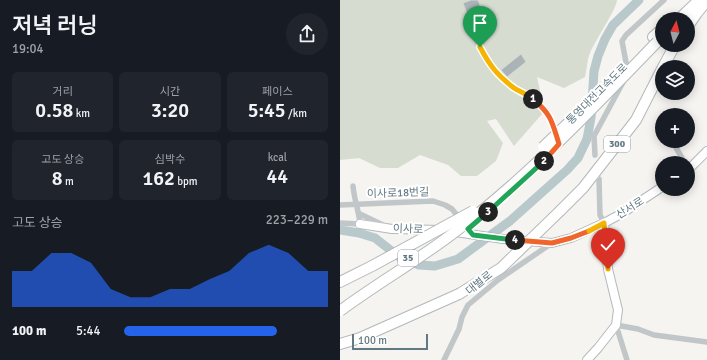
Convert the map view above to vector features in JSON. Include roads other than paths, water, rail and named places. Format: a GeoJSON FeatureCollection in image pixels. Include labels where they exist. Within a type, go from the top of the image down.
{"type":"FeatureCollection","features":[{"type":"Feature","properties":{"kind":"highway"},"geometry":{"type":"LineString","coordinates":[[678,12],[690,0]]}},
{"type":"Feature","properties":{"kind":"highway"},"geometry":{"type":"LineString","coordinates":[[686,12],[699,0]]}},
{"type":"Feature","properties":{"kind":"highway"},"geometry":{"type":"LineString","coordinates":[[695,16],[707,1]]}},
{"type":"Feature","properties":{"kind":"highway","name":"통영대전고속도로"},"geometry":{"type":"LineString","coordinates":[[340,303],[458,224],[500,188],[655,41]]}},
{"type":"Feature","properties":{"kind":"highway","name":"통영대전고속도로"},"geometry":{"type":"LineString","coordinates":[[340,311],[425,255],[504,193],[579,123],[655,41]]}},
{"type":"Feature","properties":{"kind":"highway","name":"300"},"geometry":{"type":"LineString","coordinates":[[340,344],[360,338],[459,294],[501,268],[583,188],[636,120],[655,82]]}},
{"type":"Feature","properties":{"kind":"highway"},"geometry":{"type":"LineString","coordinates":[[340,282],[473,211]]}},
{"type":"Feature","properties":{"kind":"street"},"geometry":{"type":"LineString","coordinates":[[595,155],[594,136],[628,74],[622,41],[626,35],[664,0]]}},
{"type":"Feature","properties":{"kind":"street"},"geometry":{"type":"LineString","coordinates":[[695,162],[707,152]]}},
{"type":"Feature","properties":{"kind":"street"},"geometry":{"type":"LineString","coordinates":[[552,243],[571,238],[604,223],[600,214],[599,179]]}},
{"type":"Feature","properties":{"kind":"street","name":"이사로18번길"},"geometry":{"type":"LineString","coordinates":[[353,186],[356,204]]}},
{"type":"Feature","properties":{"kind":"street","name":"산서로"},"geometry":{"type":"LineString","coordinates":[[627,360],[616,325],[618,310],[608,269],[604,223],[655,191]]}},
{"type":"Feature","properties":{"kind":"street","name":"이사로18번길"},"geometry":{"type":"LineString","coordinates":[[340,205],[433,201],[452,209],[472,233]]}},
{"type":"Feature","properties":{"kind":"street"},"geometry":{"type":"LineString","coordinates":[[356,204],[360,214],[360,224]]}},
{"type":"Feature","properties":{"kind":"street"},"geometry":{"type":"LineString","coordinates":[[360,214],[392,229]]}},
{"type":"Feature","properties":{"kind":"street","name":"이사로"},"geometry":{"type":"LineString","coordinates":[[340,223],[360,224],[392,229],[442,230],[472,233],[496,238],[552,243]]}},
{"type":"Feature","properties":{"kind":"street","name":"대별로"},"geometry":{"type":"LineString","coordinates":[[444,360],[459,329],[462,317],[468,305],[498,280],[552,243]]}},
{"type":"Feature","properties":{"kind":"street"},"geometry":{"type":"LineString","coordinates":[[587,360],[616,325],[638,329],[654,336],[707,342]]}},
{"type":"Feature","properties":{"kind":"lane"},"geometry":{"type":"LineString","coordinates":[[479,41],[480,47],[495,72],[515,88],[528,94],[544,108],[551,119],[559,144],[520,183]]}},
{"type":"Feature","properties":{"kind":"lane"},"geometry":{"type":"LineString","coordinates":[[472,233],[489,211]]}},
{"type":"Feature","properties":{"kind":"waterway"},"geometry":{"type":"LineString","coordinates":[[340,230],[359,233],[375,238],[398,256],[419,265],[435,266],[458,259],[510,221],[567,170],[578,158],[587,139],[591,118],[594,71],[598,56],[613,25],[639,0]]}}]}
